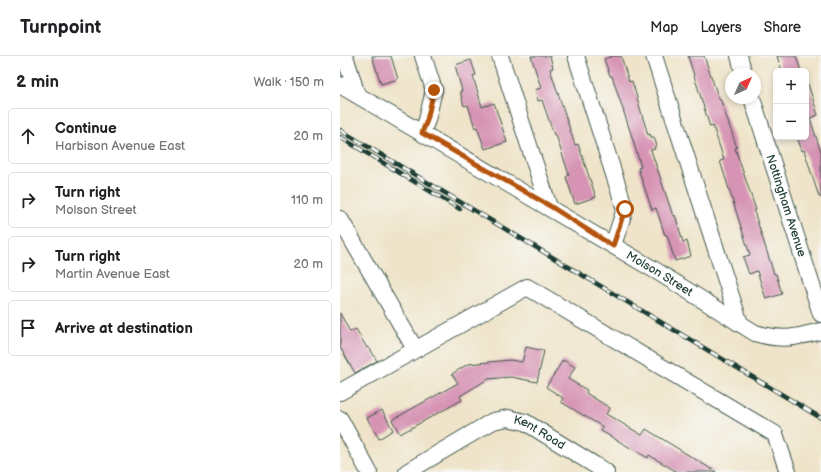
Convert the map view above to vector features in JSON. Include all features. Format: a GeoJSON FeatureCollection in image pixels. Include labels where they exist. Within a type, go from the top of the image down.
{"type":"FeatureCollection","features":[{"type":"Feature","properties":{"kind":"street"},"geometry":{"type":"LineString","coordinates":[[345,56],[357,95]]}},
{"type":"Feature","properties":{"kind":"street"},"geometry":{"type":"LineString","coordinates":[[422,133],[427,120],[434,90],[423,56]]}},
{"type":"Feature","properties":{"kind":"street"},"geometry":{"type":"LineString","coordinates":[[500,56],[550,206]]}},
{"type":"Feature","properties":{"kind":"street"},"geometry":{"type":"LineString","coordinates":[[576,56],[625,209],[613,246]]}},
{"type":"Feature","properties":{"kind":"street"},"geometry":{"type":"LineString","coordinates":[[654,56],[740,324]]}},
{"type":"Feature","properties":{"kind":"street"},"geometry":{"type":"LineString","coordinates":[[739,56],[742,68]]}},
{"type":"Feature","properties":{"kind":"street","name":"Molson Street"},"geometry":{"type":"LineString","coordinates":[[340,85],[550,206],[755,333],[771,338],[795,338],[821,331]]}},
{"type":"Feature","properties":{"kind":"street","name":"Nottingham Avenue"},"geometry":{"type":"LineString","coordinates":[[754,104],[821,314]]}},
{"type":"Feature","properties":{"kind":"street"},"geometry":{"type":"LineString","coordinates":[[340,219],[415,349]]}},
{"type":"Feature","properties":{"kind":"street"},"geometry":{"type":"LineString","coordinates":[[340,392],[527,287],[775,434],[788,472]]}},
{"type":"Feature","properties":{"kind":"street","name":"Kent Road"},"geometry":{"type":"LineString","coordinates":[[407,472],[493,421],[508,418],[525,422],[606,472]]}},
{"type":"Feature","properties":{"kind":"street"},"geometry":{"type":"LineString","coordinates":[[340,419],[368,472]]}},
{"type":"Feature","properties":{"kind":"building"},"geometry":{"type":"Polygon","coordinates":[[[372,56],[391,56],[398,79],[381,84],[372,56]]]}},
{"type":"Feature","properties":{"kind":"building"},"geometry":{"type":"Polygon","coordinates":[[[531,56],[550,56],[553,68],[550,69],[575,145],[578,144],[596,197],[575,204],[566,177],[569,175],[556,135],[554,135],[542,100],[538,101],[535,90],[541,88],[531,56]]]}},
{"type":"Feature","properties":{"kind":"building"},"geometry":{"type":"Polygon","coordinates":[[[613,56],[621,56],[629,82],[632,81],[648,135],[650,134],[651,137],[654,137],[657,146],[654,147],[655,149],[651,150],[673,216],[675,215],[683,242],[687,241],[691,256],[675,261],[667,235],[665,235],[656,208],[652,210],[638,168],[641,167],[632,137],[612,76],[610,76],[604,59],[613,56]]]}},
{"type":"Feature","properties":{"kind":"building"},"geometry":{"type":"Polygon","coordinates":[[[688,56],[704,56],[737,148],[735,148],[756,210],[754,211],[782,294],[766,299],[757,271],[749,274],[743,257],[750,255],[720,161],[724,160],[713,126],[710,127],[688,56]]]}},
{"type":"Feature","properties":{"kind":"building"},"geometry":{"type":"Polygon","coordinates":[[[777,56],[796,56],[800,68],[781,68],[777,56]]]}},
{"type":"Feature","properties":{"kind":"building"},"geometry":{"type":"Polygon","coordinates":[[[471,60],[476,75],[473,76],[482,107],[494,103],[507,142],[485,149],[477,127],[475,128],[468,105],[464,106],[460,91],[462,91],[455,65],[471,60]]]}},
{"type":"Feature","properties":{"kind":"building"},"geometry":{"type":"Polygon","coordinates":[[[809,87],[818,115],[810,118],[821,152],[821,197],[819,197],[804,150],[802,151],[798,140],[809,140],[809,87]]]}},
{"type":"Feature","properties":{"kind":"building"},"geometry":{"type":"Polygon","coordinates":[[[340,313],[350,332],[356,329],[367,348],[369,347],[377,361],[355,373],[340,347],[340,313]]]}},
{"type":"Feature","properties":{"kind":"building"},"geometry":{"type":"Polygon","coordinates":[[[526,347],[544,351],[537,382],[511,377],[488,379],[460,396],[462,400],[400,434],[392,420],[458,383],[452,374],[468,364],[510,360],[522,362],[526,347]]]}},
{"type":"Feature","properties":{"kind":"building"},"geometry":{"type":"Polygon","coordinates":[[[563,360],[575,367],[568,379],[587,390],[586,393],[610,408],[606,414],[642,435],[646,429],[716,472],[677,472],[649,455],[648,458],[601,431],[603,427],[561,402],[563,398],[546,387],[563,360]]]}},
{"type":"Feature","properties":{"kind":"building"},"geometry":{"type":"Polygon","coordinates":[[[382,410],[393,430],[379,439],[367,418],[382,410]]]}},
{"type":"Feature","properties":{"kind":"railway"},"geometry":{"type":"LineString","coordinates":[[340,130],[821,418]]}},
{"type":"Feature","properties":{"kind":"railway"},"geometry":{"type":"LineString","coordinates":[[340,137],[460,209]]}},
{"type":"Feature","properties":{"kind":"route"},"geometry":{"type":"LineString","coordinates":[[434,90],[427,120],[422,133],[550,206],[613,246],[625,209]]}}]}
